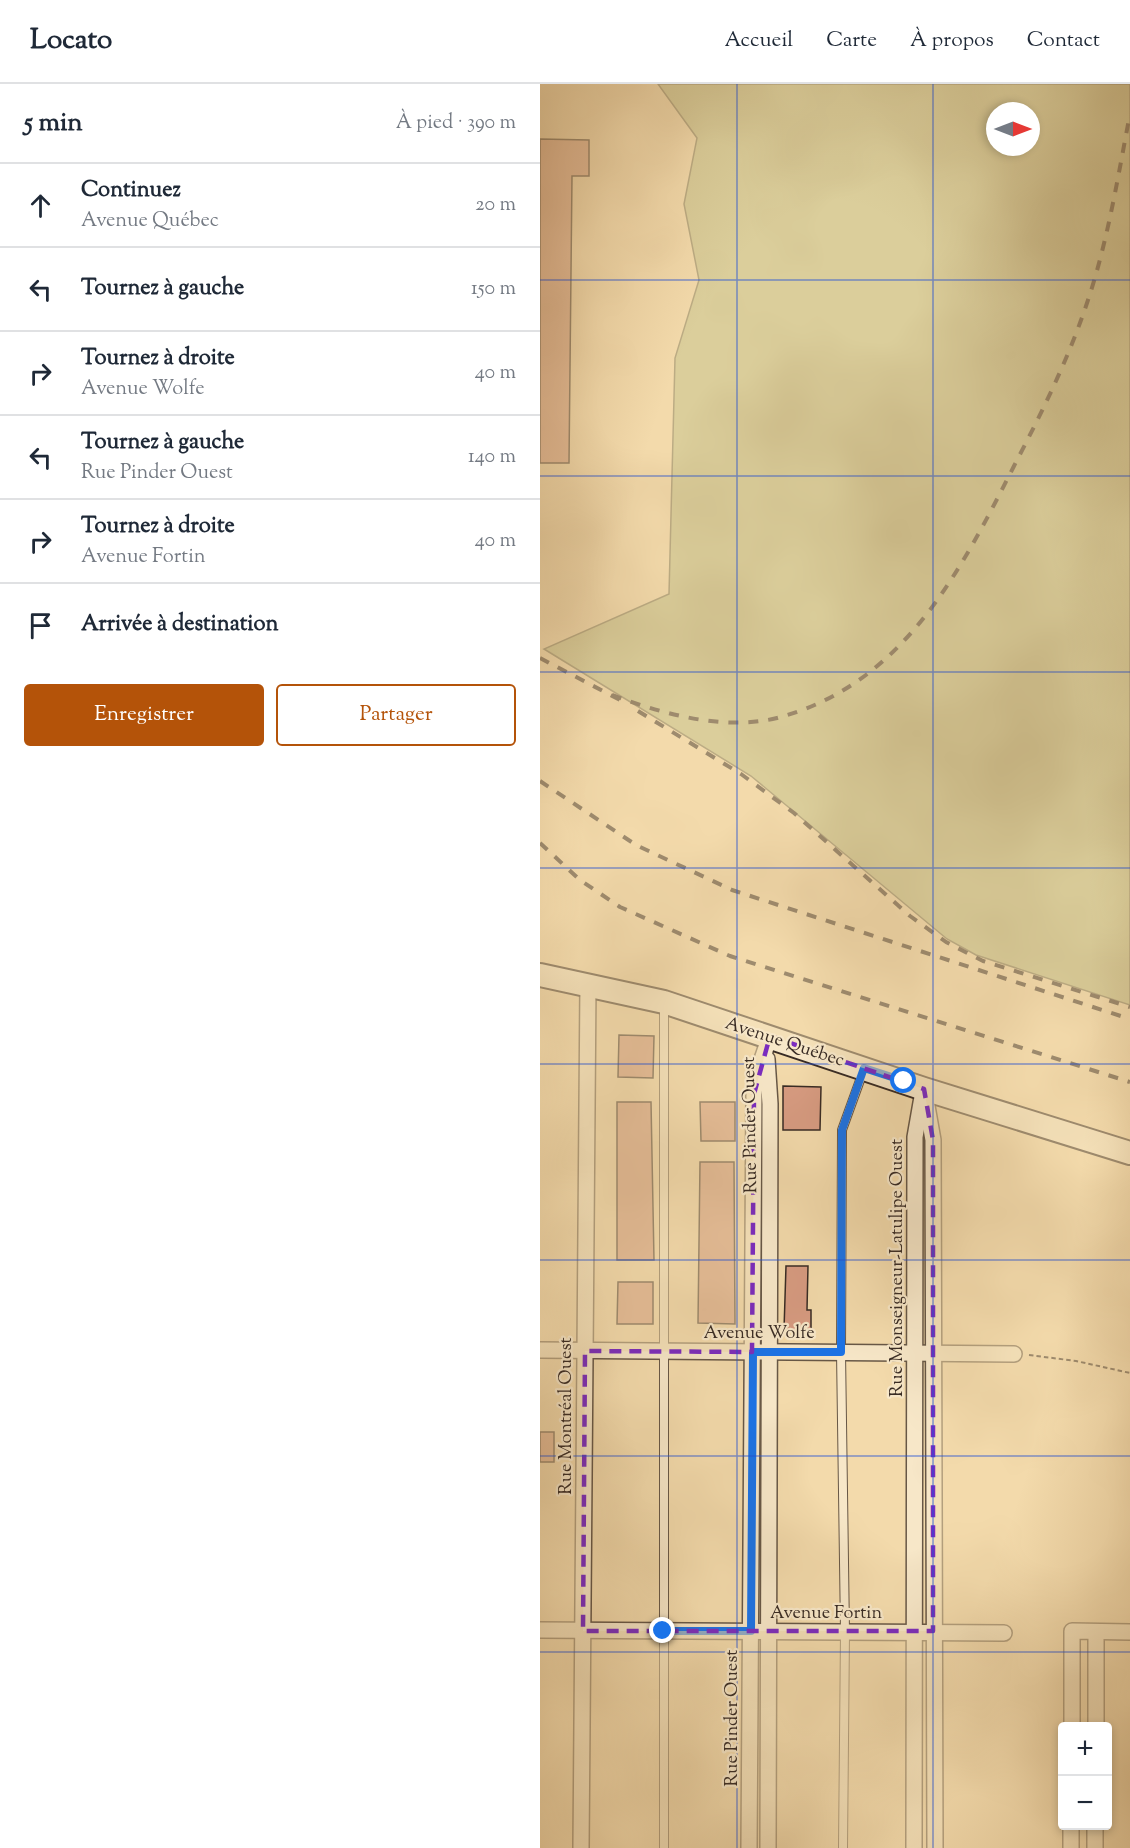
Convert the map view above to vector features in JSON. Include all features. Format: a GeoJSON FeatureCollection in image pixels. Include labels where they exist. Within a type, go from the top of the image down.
{"type":"FeatureCollection","features":[{"type":"Feature","properties":{"kind":"main road","name":"Avenue Québec"},"geometry":{"type":"LineString","coordinates":[[540,975],[664,1002],[924,1089],[1130,1153]]}},
{"type":"Feature","properties":{"kind":"street","name":"Rue Montréal Ouest"},"geometry":{"type":"LineString","coordinates":[[582,1848],[588,984]]}},
{"type":"Feature","properties":{"kind":"street","name":"Rue Pinder Ouest"},"geometry":{"type":"LineString","coordinates":[[749,1848],[754,1094],[756,1077],[770,1036]]}},
{"type":"Feature","properties":{"kind":"street","name":"Rue Pinder Ouest"},"geometry":{"type":"LineString","coordinates":[[768,1848],[770,1104],[767,1066],[770,1036]]}},
{"type":"Feature","properties":{"kind":"street","name":"Rue Monseigneur-Latulipe Ouest"},"geometry":{"type":"LineString","coordinates":[[914,1848],[915,1137],[924,1089]]}},
{"type":"Feature","properties":{"kind":"street","name":"Rue Monseigneur-Latulipe Ouest"},"geometry":{"type":"LineString","coordinates":[[924,1089],[933,1140],[935,1848]]}},
{"type":"Feature","properties":{"kind":"street","name":"Avenue Wolfe"},"geometry":{"type":"LineString","coordinates":[[540,1350],[1014,1354]]}},
{"type":"Feature","properties":{"kind":"street","name":"Avenue Fortin"},"geometry":{"type":"LineString","coordinates":[[540,1630],[1004,1633]]}},
{"type":"Feature","properties":{"kind":"street"},"geometry":{"type":"LineString","coordinates":[[1072,1722],[1072,1631],[1130,1632]]}},
{"type":"Feature","properties":{"kind":"street"},"geometry":{"type":"LineString","coordinates":[[1096,1632],[1096,1722]]}},
{"type":"Feature","properties":{"kind":"street"},"geometry":{"type":"LineString","coordinates":[[1071,1830],[1071,1848]]}},
{"type":"Feature","properties":{"kind":"street"},"geometry":{"type":"LineString","coordinates":[[1095,1830],[1095,1848]]}},
{"type":"Feature","properties":{"kind":"lane"},"geometry":{"type":"LineString","coordinates":[[664,1002],[662,1351],[664,1848]]}},
{"type":"Feature","properties":{"kind":"lane"},"geometry":{"type":"LineString","coordinates":[[843,1848],[845,1632],[841,1352],[842,1130],[864,1068]]}},
{"type":"Feature","properties":{"kind":"path"},"geometry":{"type":"LineString","coordinates":[[1014,1354],[1076,1361],[1130,1373]]}},
{"type":"Feature","properties":{"kind":"highlighted area"},"geometry":{"type":"Polygon","coordinates":[[[770,1036],[924,1089],[933,1140],[933,1631],[583,1631],[585,1351],[752,1352],[754,1094],[770,1036]]]}},
{"type":"Feature","properties":{"kind":"green space"},"geometry":{"type":"Polygon","coordinates":[[[658,84],[1130,84],[1130,1005],[976,955],[947,939],[751,776],[544,649],[669,594],[675,358],[699,280],[684,204],[697,138],[658,84]]]}},
{"type":"Feature","properties":{"kind":"building"},"geometry":{"type":"Polygon","coordinates":[[[540,139],[589,140],[589,176],[572,176],[569,463],[540,463],[540,139]]]}},
{"type":"Feature","properties":{"kind":"building"},"geometry":{"type":"Polygon","coordinates":[[[619,1035],[654,1036],[653,1078],[618,1077],[619,1035]]]}},
{"type":"Feature","properties":{"kind":"building"},"geometry":{"type":"Polygon","coordinates":[[[783,1086],[821,1087],[820,1130],[783,1130],[783,1086]]]}},
{"type":"Feature","properties":{"kind":"building"},"geometry":{"type":"Polygon","coordinates":[[[617,1102],[651,1102],[654,1260],[617,1260],[617,1102]]]}},
{"type":"Feature","properties":{"kind":"building"},"geometry":{"type":"Polygon","coordinates":[[[700,1102],[735,1102],[735,1141],[701,1141],[700,1102]]]}},
{"type":"Feature","properties":{"kind":"building"},"geometry":{"type":"Polygon","coordinates":[[[700,1162],[734,1162],[735,1324],[698,1323],[700,1162]]]}},
{"type":"Feature","properties":{"kind":"building"},"geometry":{"type":"Polygon","coordinates":[[[786,1266],[808,1266],[807,1310],[811,1310],[811,1330],[784,1330],[786,1266]]]}},
{"type":"Feature","properties":{"kind":"building"},"geometry":{"type":"Polygon","coordinates":[[[618,1282],[653,1282],[653,1324],[617,1324],[618,1282]]]}},
{"type":"Feature","properties":{"kind":"building"},"geometry":{"type":"Polygon","coordinates":[[[540,1432],[554,1432],[554,1462],[540,1462],[540,1432]]]}},
{"type":"Feature","properties":{"kind":"railway"},"geometry":{"type":"LineString","coordinates":[[612,695],[672,714],[693,718],[736,723],[756,722],[777,718],[821,702],[860,680],[893,652],[949,584],[993,506],[1064,364],[1088,300],[1101,254],[1130,114]]}},
{"type":"Feature","properties":{"kind":"railway"},"geometry":{"type":"LineString","coordinates":[[540,658],[620,700]]}},
{"type":"Feature","properties":{"kind":"railway"},"geometry":{"type":"LineString","coordinates":[[638,711],[741,774],[794,813],[910,916],[946,942],[983,961],[1130,1007]]}},
{"type":"Feature","properties":{"kind":"railway"},"geometry":{"type":"LineString","coordinates":[[540,781],[636,845],[732,890],[1130,1019]]}},
{"type":"Feature","properties":{"kind":"railway"},"geometry":{"type":"LineString","coordinates":[[540,843],[580,880],[620,907],[730,956],[1130,1082]]}},
{"type":"Feature","properties":{"kind":"route"},"geometry":{"type":"LineString","coordinates":[[663,1631],[751,1631],[753,1352],[841,1352],[842,1130],[864,1068],[904,1081]]}}]}
